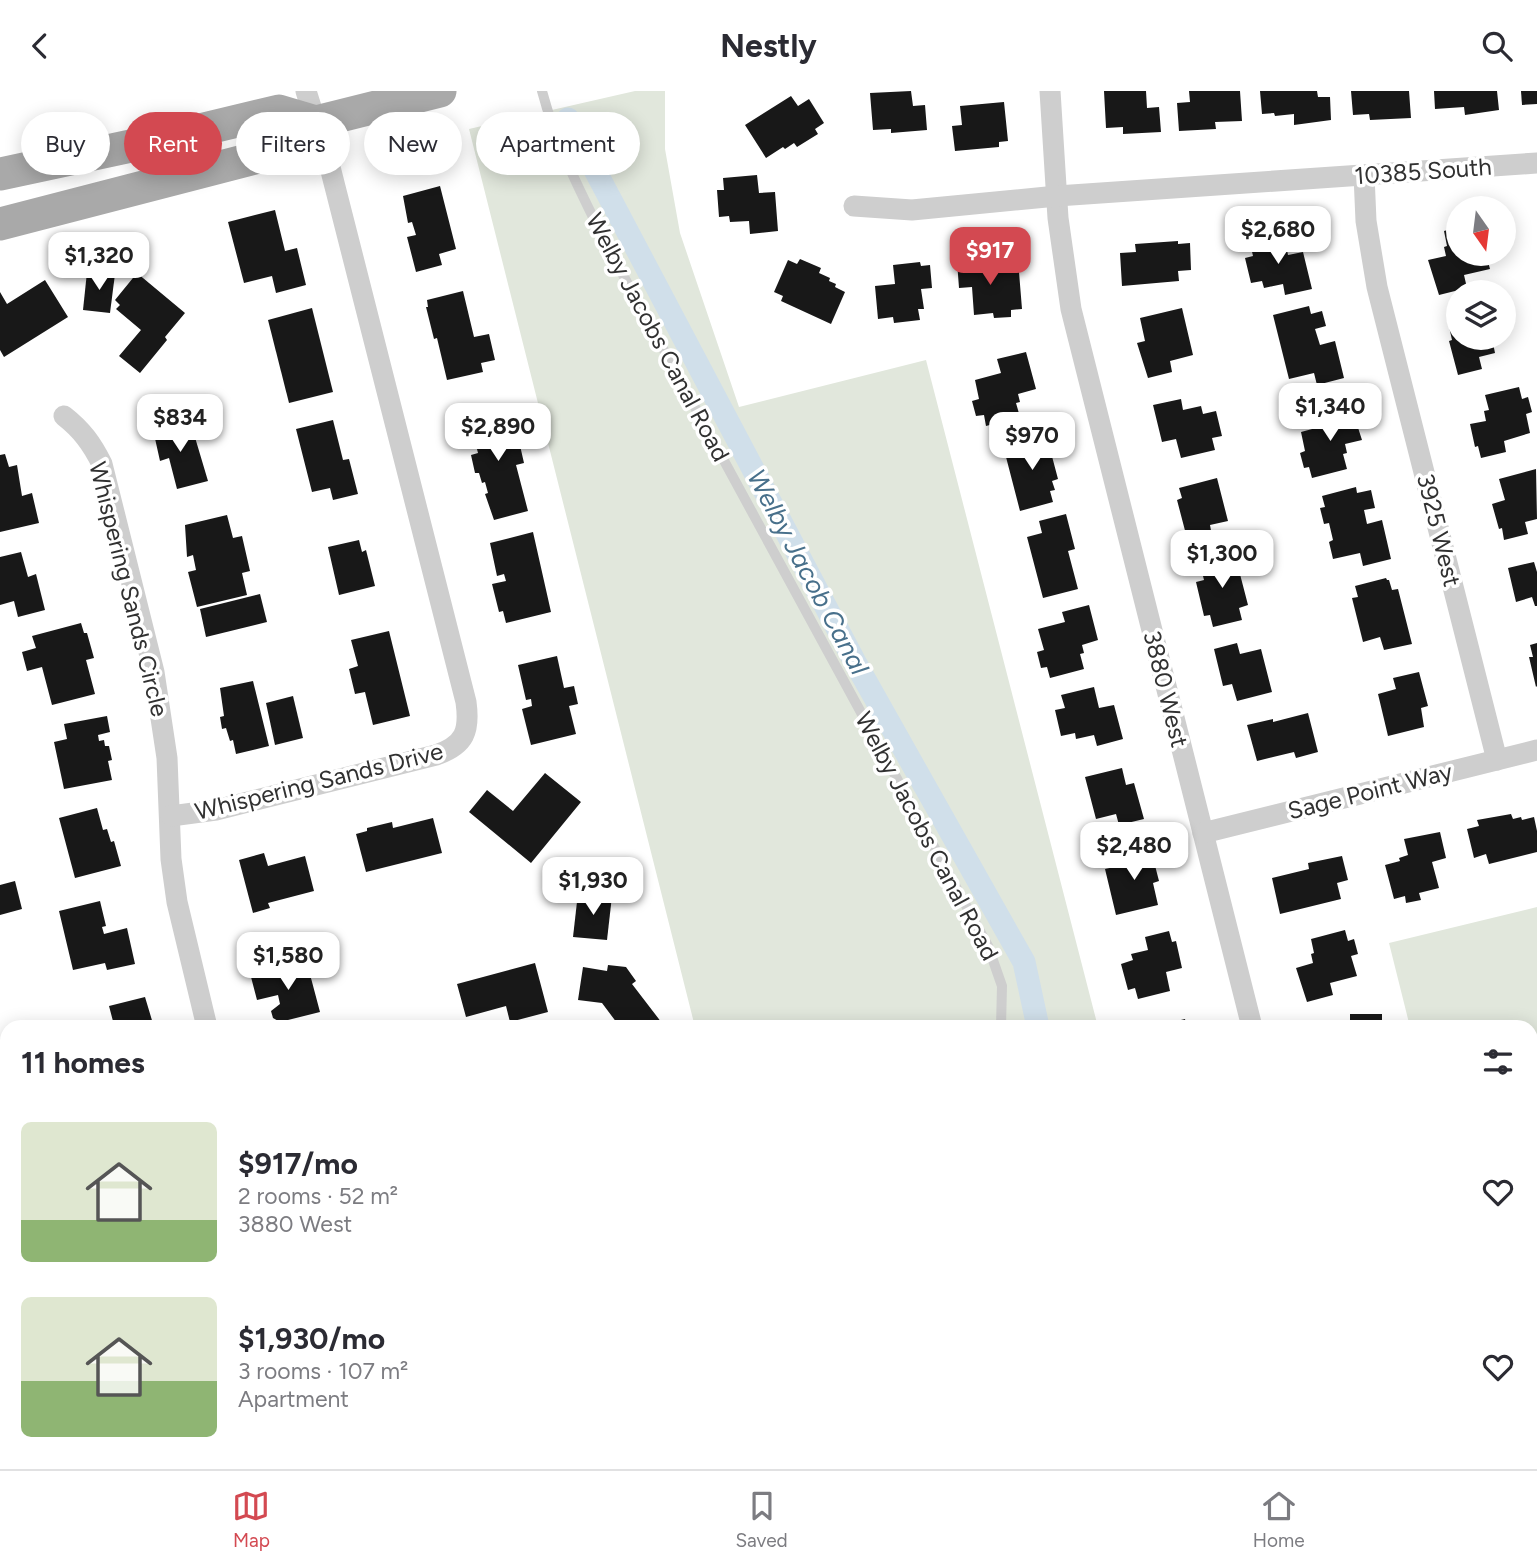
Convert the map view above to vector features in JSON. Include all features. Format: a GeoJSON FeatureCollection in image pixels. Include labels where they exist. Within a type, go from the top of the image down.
{"type":"FeatureCollection","features":[{"type":"Feature","properties":{"kind":"main road"},"geometry":{"type":"LineString","coordinates":[[350,114],[440,91]]}},
{"type":"Feature","properties":{"kind":"main road"},"geometry":{"type":"LineString","coordinates":[[0,174],[236,121]]}},
{"type":"Feature","properties":{"kind":"main road"},"geometry":{"type":"LineString","coordinates":[[0,223],[236,163]]}},
{"type":"Feature","properties":{"kind":"street","name":"Whispering Sands Drive"},"geometry":{"type":"LineString","coordinates":[[306,91],[313,112]]}},
{"type":"Feature","properties":{"kind":"street","name":"3880 West"},"geometry":{"type":"LineString","coordinates":[[1050,91],[1057,196],[1071,309],[1250,1020]]}},
{"type":"Feature","properties":{"kind":"street","name":"10385 South"},"geometry":{"type":"LineString","coordinates":[[854,206],[912,210],[1057,196],[1537,163]]}},
{"type":"Feature","properties":{"kind":"street","name":"Whispering Sands Drive"},"geometry":{"type":"LineString","coordinates":[[205,1020],[177,902],[171,859],[171,816],[216,810],[436,755],[456,746],[467,727],[466,702],[332,175]]}},
{"type":"Feature","properties":{"kind":"street","name":"3925 West"},"geometry":{"type":"LineString","coordinates":[[1364,175],[1366,221],[1377,286],[1497,759]]}},
{"type":"Feature","properties":{"kind":"street","name":"Whispering Sands Circle"},"geometry":{"type":"LineString","coordinates":[[64,416],[81,429],[102,464],[154,672],[162,715],[171,816]]}},
{"type":"Feature","properties":{"kind":"street","name":"Sage Point Way"},"geometry":{"type":"LineString","coordinates":[[1203,833],[1537,750]]}},
{"type":"Feature","properties":{"kind":"lane","name":"Welby Jacobs Canal Road"},"geometry":{"type":"LineString","coordinates":[[542,91],[550,123],[568,167],[610,251],[988,946],[1002,986],[1001,1020]]}},
{"type":"Feature","properties":{"kind":"shaded area"},"geometry":{"type":"Polygon","coordinates":[[[635,91],[665,91],[665,149],[680,233],[739,407],[926,360],[1096,1020],[693,1020],[481,175],[640,175],[640,112],[543,112],[635,91]]]}},
{"type":"Feature","properties":{"kind":"shaded area"},"geometry":{"type":"Polygon","coordinates":[[[476,127],[476,157],[469,129],[476,127]]]}},
{"type":"Feature","properties":{"kind":"shaded area"},"geometry":{"type":"Polygon","coordinates":[[[1537,907],[1537,1020],[1408,1020],[1389,943],[1537,907]]]}},
{"type":"Feature","properties":{"kind":"building"},"geometry":{"type":"Polygon","coordinates":[[[911,91],[913,106],[925,105],[927,130],[891,133],[891,129],[873,130],[870,93],[911,91]]]}},
{"type":"Feature","properties":{"kind":"building"},"geometry":{"type":"Polygon","coordinates":[[[1104,91],[1146,91],[1147,108],[1159,107],[1161,132],[1123,134],[1123,127],[1106,128],[1104,91]]]}},
{"type":"Feature","properties":{"kind":"building"},"geometry":{"type":"Polygon","coordinates":[[[1189,91],[1240,91],[1242,121],[1215,122],[1216,129],[1179,131],[1177,103],[1190,102],[1189,91]]]}},
{"type":"Feature","properties":{"kind":"building"},"geometry":{"type":"Polygon","coordinates":[[[1260,91],[1317,91],[1318,97],[1330,97],[1331,120],[1294,125],[1294,114],[1262,114],[1260,91]]]}},
{"type":"Feature","properties":{"kind":"building"},"geometry":{"type":"Polygon","coordinates":[[[1351,91],[1409,91],[1411,118],[1370,120],[1369,114],[1353,115],[1351,91]]]}},
{"type":"Feature","properties":{"kind":"building"},"geometry":{"type":"Polygon","coordinates":[[[1434,91],[1497,91],[1499,110],[1465,115],[1464,107],[1435,109],[1434,91]]]}},
{"type":"Feature","properties":{"kind":"building"},"geometry":{"type":"Polygon","coordinates":[[[1521,91],[1537,91],[1537,104],[1522,105],[1521,91]]]}},
{"type":"Feature","properties":{"kind":"building"},"geometry":{"type":"Polygon","coordinates":[[[791,96],[798,106],[809,99],[824,123],[815,129],[818,134],[797,147],[794,143],[766,158],[745,125],[791,96]]]}},
{"type":"Feature","properties":{"kind":"building"},"geometry":{"type":"Polygon","coordinates":[[[1004,102],[1008,141],[999,142],[999,147],[955,151],[952,126],[962,125],[960,106],[1004,102]]]}},
{"type":"Feature","properties":{"kind":"building"},"geometry":{"type":"Polygon","coordinates":[[[757,175],[759,193],[775,192],[778,231],[750,234],[749,221],[730,222],[729,216],[719,217],[717,190],[724,190],[723,178],[757,175]]]}},
{"type":"Feature","properties":{"kind":"building"},"geometry":{"type":"Polygon","coordinates":[[[440,186],[456,249],[439,254],[442,265],[416,272],[407,237],[416,235],[412,222],[408,223],[403,196],[440,186]]]}},
{"type":"Feature","properties":{"kind":"building"},"geometry":{"type":"Polygon","coordinates":[[[275,210],[285,251],[297,248],[306,285],[276,293],[272,276],[244,283],[228,222],[275,210]]]}},
{"type":"Feature","properties":{"kind":"building"},"geometry":{"type":"Polygon","coordinates":[[[1284,235],[1288,255],[1303,252],[1312,289],[1285,295],[1283,284],[1264,288],[1262,281],[1251,283],[1245,258],[1253,256],[1250,243],[1284,235]]]}},
{"type":"Feature","properties":{"kind":"building"},"geometry":{"type":"Polygon","coordinates":[[[1178,241],[1178,244],[1190,243],[1191,270],[1178,271],[1179,281],[1122,286],[1120,253],[1136,252],[1135,244],[1178,241]]]}},
{"type":"Feature","properties":{"kind":"building"},"geometry":{"type":"Polygon","coordinates":[[[992,256],[993,272],[1019,272],[1022,309],[1011,310],[1011,317],[994,318],[993,313],[974,315],[972,287],[959,288],[957,261],[992,256]]]}},
{"type":"Feature","properties":{"kind":"building"},"geometry":{"type":"Polygon","coordinates":[[[1446,256],[1446,266],[1489,266],[1490,269],[1464,275],[1465,280],[1446,280],[1446,293],[1439,295],[1428,260],[1446,256]]]}},
{"type":"Feature","properties":{"kind":"building"},"geometry":{"type":"Polygon","coordinates":[[[800,259],[821,268],[819,273],[830,278],[829,281],[836,284],[835,287],[845,292],[831,324],[781,301],[783,296],[774,292],[788,260],[797,264],[800,259]]]}},
{"type":"Feature","properties":{"kind":"building"},"geometry":{"type":"Polygon","coordinates":[[[920,262],[921,266],[930,265],[932,288],[921,289],[924,309],[918,309],[920,320],[894,323],[893,317],[878,319],[875,286],[895,284],[893,265],[920,262]]]}},
{"type":"Feature","properties":{"kind":"building"},"geometry":{"type":"Polygon","coordinates":[[[87,272],[115,274],[110,313],[83,310],[87,272]]]}},
{"type":"Feature","properties":{"kind":"building"},"geometry":{"type":"Polygon","coordinates":[[[137,273],[185,313],[140,373],[119,356],[141,330],[116,309],[120,305],[115,300],[137,273]]]}},
{"type":"Feature","properties":{"kind":"building"},"geometry":{"type":"Polygon","coordinates":[[[45,280],[68,317],[4,357],[0,350],[0,292],[7,304],[45,280]]]}},
{"type":"Feature","properties":{"kind":"building"},"geometry":{"type":"Polygon","coordinates":[[[463,291],[474,337],[489,334],[495,360],[481,363],[483,372],[447,380],[426,307],[427,300],[463,291]]]}},
{"type":"Feature","properties":{"kind":"building"},"geometry":{"type":"Polygon","coordinates":[[[1309,306],[1311,314],[1322,311],[1326,326],[1315,329],[1320,345],[1335,341],[1344,378],[1317,385],[1314,373],[1289,379],[1273,315],[1309,306]]]}},
{"type":"Feature","properties":{"kind":"building"},"geometry":{"type":"Polygon","coordinates":[[[312,308],[333,392],[289,403],[268,320],[312,308]]]}},
{"type":"Feature","properties":{"kind":"building"},"geometry":{"type":"Polygon","coordinates":[[[1182,308],[1193,355],[1170,361],[1172,372],[1148,378],[1137,343],[1145,341],[1140,318],[1182,308]]]}},
{"type":"Feature","properties":{"kind":"building"},"geometry":{"type":"Polygon","coordinates":[[[1451,350],[1494,350],[1495,353],[1479,357],[1482,369],[1458,375],[1451,350]]]}},
{"type":"Feature","properties":{"kind":"building"},"geometry":{"type":"Polygon","coordinates":[[[1026,352],[1036,389],[1018,394],[1020,402],[1016,403],[1020,417],[986,426],[984,415],[976,416],[972,401],[979,399],[975,380],[1001,373],[997,359],[1026,352]]]}},
{"type":"Feature","properties":{"kind":"building"},"geometry":{"type":"Polygon","coordinates":[[[1519,387],[1522,399],[1528,397],[1532,412],[1526,414],[1530,433],[1504,441],[1506,452],[1481,458],[1478,446],[1475,447],[1470,424],[1486,421],[1484,411],[1489,410],[1485,395],[1519,387]]]}},
{"type":"Feature","properties":{"kind":"building"},"geometry":{"type":"Polygon","coordinates":[[[1181,399],[1183,410],[1201,406],[1203,414],[1216,411],[1222,436],[1212,438],[1215,450],[1181,458],[1176,439],[1162,442],[1153,405],[1181,399]]]}},
{"type":"Feature","properties":{"kind":"building"},"geometry":{"type":"Polygon","coordinates":[[[501,406],[510,443],[519,441],[524,463],[516,465],[528,511],[494,520],[485,494],[488,493],[485,482],[482,483],[479,473],[475,473],[471,455],[478,453],[468,414],[501,406]]]}},
{"type":"Feature","properties":{"kind":"building"},"geometry":{"type":"Polygon","coordinates":[[[1351,406],[1362,440],[1345,444],[1347,453],[1343,454],[1347,469],[1312,478],[1309,467],[1304,468],[1300,453],[1305,451],[1301,432],[1327,425],[1324,413],[1351,406]]]}},
{"type":"Feature","properties":{"kind":"building"},"geometry":{"type":"Polygon","coordinates":[[[176,420],[180,438],[194,434],[208,481],[177,489],[169,458],[160,461],[152,425],[176,420]]]}},
{"type":"Feature","properties":{"kind":"building"},"geometry":{"type":"Polygon","coordinates":[[[333,420],[343,460],[349,459],[358,494],[333,500],[330,488],[312,492],[296,429],[333,420]]]}},
{"type":"Feature","properties":{"kind":"building"},"geometry":{"type":"Polygon","coordinates":[[[1042,434],[1045,446],[1049,445],[1058,479],[1052,481],[1055,490],[1050,491],[1053,502],[1020,511],[1006,457],[1016,454],[1013,441],[1042,434]]]}},
{"type":"Feature","properties":{"kind":"building"},"geometry":{"type":"Polygon","coordinates":[[[5,454],[9,467],[17,465],[22,496],[32,493],[39,523],[0,532],[0,455],[5,454]]]}},
{"type":"Feature","properties":{"kind":"building"},"geometry":{"type":"Polygon","coordinates":[[[1536,469],[1537,519],[1525,522],[1528,534],[1504,540],[1492,504],[1505,500],[1499,479],[1536,469]]]}},
{"type":"Feature","properties":{"kind":"building"},"geometry":{"type":"Polygon","coordinates":[[[1217,478],[1228,521],[1210,525],[1212,536],[1188,542],[1177,500],[1182,498],[1179,488],[1217,478]]]}},
{"type":"Feature","properties":{"kind":"building"},"geometry":{"type":"Polygon","coordinates":[[[1356,487],[1357,493],[1371,490],[1375,508],[1364,510],[1367,524],[1382,520],[1391,559],[1363,566],[1360,553],[1333,559],[1329,523],[1324,524],[1320,508],[1325,507],[1322,496],[1356,487]]]}},
{"type":"Feature","properties":{"kind":"building"},"geometry":{"type":"Polygon","coordinates":[[[1066,514],[1075,549],[1068,551],[1078,589],[1043,598],[1027,537],[1042,533],[1039,521],[1066,514]]]}},
{"type":"Feature","properties":{"kind":"building"},"geometry":{"type":"Polygon","coordinates":[[[227,515],[233,538],[242,536],[250,571],[242,573],[247,595],[197,607],[188,572],[196,570],[193,555],[187,557],[185,525],[227,515]]]}},
{"type":"Feature","properties":{"kind":"building"},"geometry":{"type":"Polygon","coordinates":[[[533,532],[551,612],[506,623],[503,611],[499,612],[492,584],[506,581],[504,574],[497,576],[490,543],[533,532]]]}},
{"type":"Feature","properties":{"kind":"building"},"geometry":{"type":"Polygon","coordinates":[[[359,540],[362,552],[366,550],[375,586],[339,595],[328,547],[359,540]]]}},
{"type":"Feature","properties":{"kind":"building"},"geometry":{"type":"Polygon","coordinates":[[[1234,551],[1248,605],[1239,608],[1242,620],[1213,627],[1210,615],[1204,616],[1196,582],[1204,580],[1202,572],[1206,571],[1203,559],[1234,551]]]}},
{"type":"Feature","properties":{"kind":"building"},"geometry":{"type":"Polygon","coordinates":[[[21,552],[28,577],[36,574],[45,610],[18,617],[14,601],[0,605],[0,557],[21,552]]]}},
{"type":"Feature","properties":{"kind":"building"},"geometry":{"type":"Polygon","coordinates":[[[1534,562],[1537,572],[1537,606],[1532,597],[1516,602],[1508,568],[1534,562]]]}},
{"type":"Feature","properties":{"kind":"building"},"geometry":{"type":"Polygon","coordinates":[[[1386,578],[1392,590],[1398,589],[1412,644],[1384,650],[1380,637],[1363,642],[1352,598],[1358,597],[1355,586],[1386,578]]]}},
{"type":"Feature","properties":{"kind":"building"},"geometry":{"type":"Polygon","coordinates":[[[260,594],[267,622],[206,637],[200,609],[260,594]]]}},
{"type":"Feature","properties":{"kind":"building"},"geometry":{"type":"Polygon","coordinates":[[[1089,605],[1098,640],[1082,645],[1084,653],[1080,654],[1084,669],[1050,678],[1047,667],[1041,668],[1037,652],[1044,650],[1038,629],[1065,622],[1062,612],[1089,605]]]}},
{"type":"Feature","properties":{"kind":"building"},"geometry":{"type":"Polygon","coordinates":[[[81,623],[84,633],[87,633],[94,658],[86,660],[95,694],[52,705],[42,667],[27,671],[22,652],[36,648],[32,636],[81,623]]]}},
{"type":"Feature","properties":{"kind":"building"},"geometry":{"type":"Polygon","coordinates":[[[389,631],[410,716],[373,725],[365,692],[355,694],[349,669],[358,666],[351,640],[389,631]]]}},
{"type":"Feature","properties":{"kind":"building"},"geometry":{"type":"Polygon","coordinates":[[[1237,643],[1240,654],[1261,649],[1272,692],[1237,701],[1232,684],[1223,686],[1214,649],[1237,643]]]}},
{"type":"Feature","properties":{"kind":"building"},"geometry":{"type":"Polygon","coordinates":[[[1537,643],[1536,687],[1529,657],[1533,657],[1530,645],[1537,643]]]}},
{"type":"Feature","properties":{"kind":"building"},"geometry":{"type":"Polygon","coordinates":[[[557,656],[564,688],[574,686],[578,704],[569,706],[576,734],[531,745],[522,709],[532,706],[531,699],[526,700],[518,665],[557,656]]]}},
{"type":"Feature","properties":{"kind":"building"},"geometry":{"type":"Polygon","coordinates":[[[1419,672],[1428,706],[1421,708],[1424,727],[1388,736],[1378,694],[1396,689],[1393,678],[1419,672]]]}},
{"type":"Feature","properties":{"kind":"building"},"geometry":{"type":"Polygon","coordinates":[[[253,681],[269,746],[236,754],[233,740],[230,741],[226,728],[222,729],[220,717],[224,716],[220,688],[253,681]]]}},
{"type":"Feature","properties":{"kind":"building"},"geometry":{"type":"Polygon","coordinates":[[[1094,687],[1099,708],[1114,705],[1123,739],[1097,746],[1094,735],[1076,739],[1075,733],[1061,736],[1055,710],[1065,708],[1061,695],[1094,687]]]}},
{"type":"Feature","properties":{"kind":"building"},"geometry":{"type":"Polygon","coordinates":[[[293,696],[303,738],[275,745],[266,703],[293,696]]]}},
{"type":"Feature","properties":{"kind":"building"},"geometry":{"type":"Polygon","coordinates":[[[1308,713],[1318,752],[1296,758],[1294,752],[1257,761],[1247,725],[1308,713]]]}},
{"type":"Feature","properties":{"kind":"building"},"geometry":{"type":"Polygon","coordinates":[[[107,716],[110,732],[98,735],[99,741],[104,740],[105,746],[109,746],[112,760],[108,761],[112,780],[64,789],[54,742],[67,739],[64,724],[107,716]]]}},
{"type":"Feature","properties":{"kind":"building"},"geometry":{"type":"Polygon","coordinates":[[[1122,768],[1126,785],[1134,783],[1144,819],[1119,825],[1116,814],[1096,819],[1085,777],[1122,768]]]}},
{"type":"Feature","properties":{"kind":"building"},"geometry":{"type":"Polygon","coordinates":[[[545,773],[581,802],[531,863],[469,812],[487,790],[513,811],[545,773]]]}},
{"type":"Feature","properties":{"kind":"building"},"geometry":{"type":"Polygon","coordinates":[[[97,808],[103,830],[107,829],[111,842],[114,841],[121,866],[75,878],[59,818],[97,808]]]}},
{"type":"Feature","properties":{"kind":"building"},"geometry":{"type":"Polygon","coordinates":[[[1511,814],[1513,819],[1534,817],[1537,852],[1489,864],[1486,854],[1474,858],[1467,829],[1479,826],[1477,820],[1511,814]]]}},
{"type":"Feature","properties":{"kind":"building"},"geometry":{"type":"Polygon","coordinates":[[[433,818],[442,853],[366,872],[356,834],[367,831],[367,828],[392,822],[393,828],[433,818]]]}},
{"type":"Feature","properties":{"kind":"building"},"geometry":{"type":"Polygon","coordinates":[[[1440,832],[1446,858],[1432,862],[1439,888],[1419,893],[1421,900],[1406,903],[1405,896],[1394,899],[1385,865],[1400,861],[1399,858],[1408,855],[1404,839],[1440,832]]]}},
{"type":"Feature","properties":{"kind":"building"},"geometry":{"type":"Polygon","coordinates":[[[1150,846],[1159,881],[1153,883],[1158,905],[1116,915],[1105,869],[1128,864],[1126,853],[1150,846]]]}},
{"type":"Feature","properties":{"kind":"building"},"geometry":{"type":"Polygon","coordinates":[[[264,853],[268,866],[305,856],[314,891],[268,903],[270,908],[253,913],[239,860],[264,853]]]}},
{"type":"Feature","properties":{"kind":"building"},"geometry":{"type":"Polygon","coordinates":[[[1342,856],[1348,880],[1337,883],[1341,899],[1280,914],[1272,878],[1309,869],[1308,863],[1342,856]]]}},
{"type":"Feature","properties":{"kind":"building"},"geometry":{"type":"Polygon","coordinates":[[[15,881],[22,909],[0,915],[0,885],[15,881]]]}},
{"type":"Feature","properties":{"kind":"building"},"geometry":{"type":"Polygon","coordinates":[[[578,893],[612,896],[607,940],[573,937],[578,893]]]}},
{"type":"Feature","properties":{"kind":"building"},"geometry":{"type":"Polygon","coordinates":[[[100,901],[106,926],[102,927],[104,934],[127,928],[135,964],[107,970],[105,963],[73,970],[59,911],[100,901]]]}},
{"type":"Feature","properties":{"kind":"building"},"geometry":{"type":"Polygon","coordinates":[[[1345,930],[1348,941],[1354,939],[1358,954],[1351,956],[1357,976],[1330,983],[1333,995],[1307,1002],[1296,968],[1313,963],[1311,939],[1345,930]]]}},
{"type":"Feature","properties":{"kind":"building"},"geometry":{"type":"Polygon","coordinates":[[[1169,931],[1172,942],[1176,941],[1182,968],[1166,972],[1170,991],[1138,999],[1135,988],[1128,990],[1121,964],[1133,960],[1131,954],[1148,950],[1145,937],[1169,931]]]}},
{"type":"Feature","properties":{"kind":"building"},"geometry":{"type":"Polygon","coordinates":[[[307,963],[320,1012],[276,1020],[271,1011],[280,1004],[278,995],[257,1000],[251,977],[307,963]]]}},
{"type":"Feature","properties":{"kind":"building"},"geometry":{"type":"Polygon","coordinates":[[[535,963],[548,1012],[510,1020],[506,1006],[466,1017],[457,984],[535,963]]]}},
{"type":"Feature","properties":{"kind":"building"},"geometry":{"type":"Polygon","coordinates":[[[608,965],[626,967],[636,981],[632,984],[660,1020],[615,1020],[602,1003],[578,1000],[583,967],[607,971],[608,965]]]}},
{"type":"Feature","properties":{"kind":"building"},"geometry":{"type":"Polygon","coordinates":[[[145,997],[152,1020],[113,1020],[109,1006],[145,997]]]}},
{"type":"Feature","properties":{"kind":"building"},"geometry":{"type":"Polygon","coordinates":[[[1350,1014],[1382,1014],[1382,1020],[1350,1020],[1350,1014]]]}},
{"type":"Feature","properties":{"kind":"waterway","name":"Welby Jacob Canal"},"geometry":{"type":"LineString","coordinates":[[598,175],[856,664],[1024,962],[1036,1020]]}}]}
